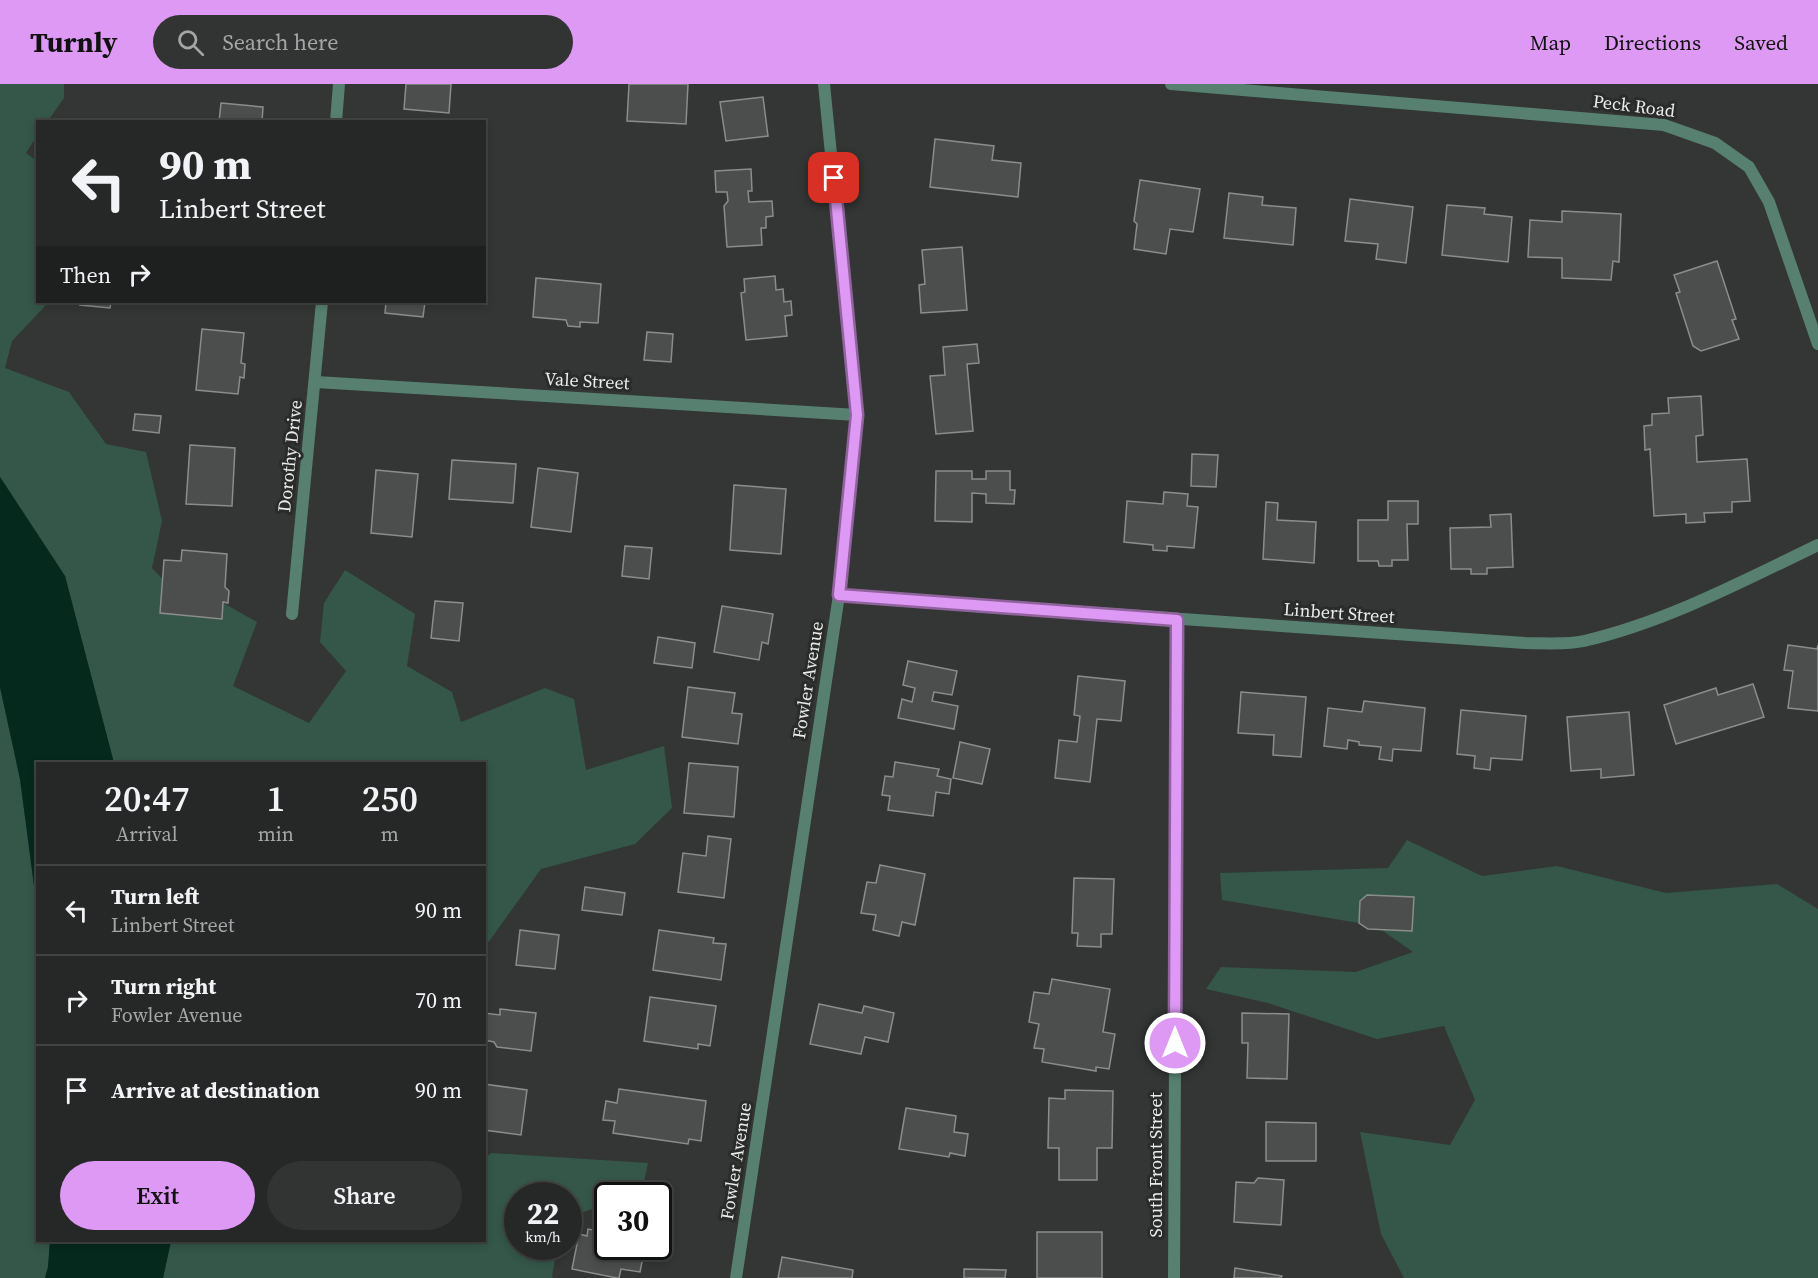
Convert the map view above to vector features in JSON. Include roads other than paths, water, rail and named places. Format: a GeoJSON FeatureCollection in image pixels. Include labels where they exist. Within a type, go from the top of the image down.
{"type":"FeatureCollection","features":[{"type":"Feature","properties":{"kind":"street"},"geometry":{"type":"LineString","coordinates":[[336,120],[339,84]]}},
{"type":"Feature","properties":{"kind":"street","name":"Fowler Avenue"},"geometry":{"type":"LineString","coordinates":[[736,1278],[839,595],[857,415],[824,84]]}},
{"type":"Feature","properties":{"kind":"street","name":"Peck Road"},"geometry":{"type":"LineString","coordinates":[[1171,84],[1664,124],[1715,142],[1749,167],[1769,202],[1818,344]]}},
{"type":"Feature","properties":{"kind":"street","name":"Dorothy Drive"},"geometry":{"type":"LineString","coordinates":[[292,614],[322,303]]}},
{"type":"Feature","properties":{"kind":"street","name":"Vale Street"},"geometry":{"type":"LineString","coordinates":[[316,382],[857,415]]}},
{"type":"Feature","properties":{"kind":"street","name":"Linbert Street"},"geometry":{"type":"LineString","coordinates":[[839,595],[1525,643],[1582,642],[1649,621],[1725,590],[1818,545]]}},
{"type":"Feature","properties":{"kind":"street","name":"South Front Street"},"geometry":{"type":"LineString","coordinates":[[1174,1278],[1177,620]]}}]}
